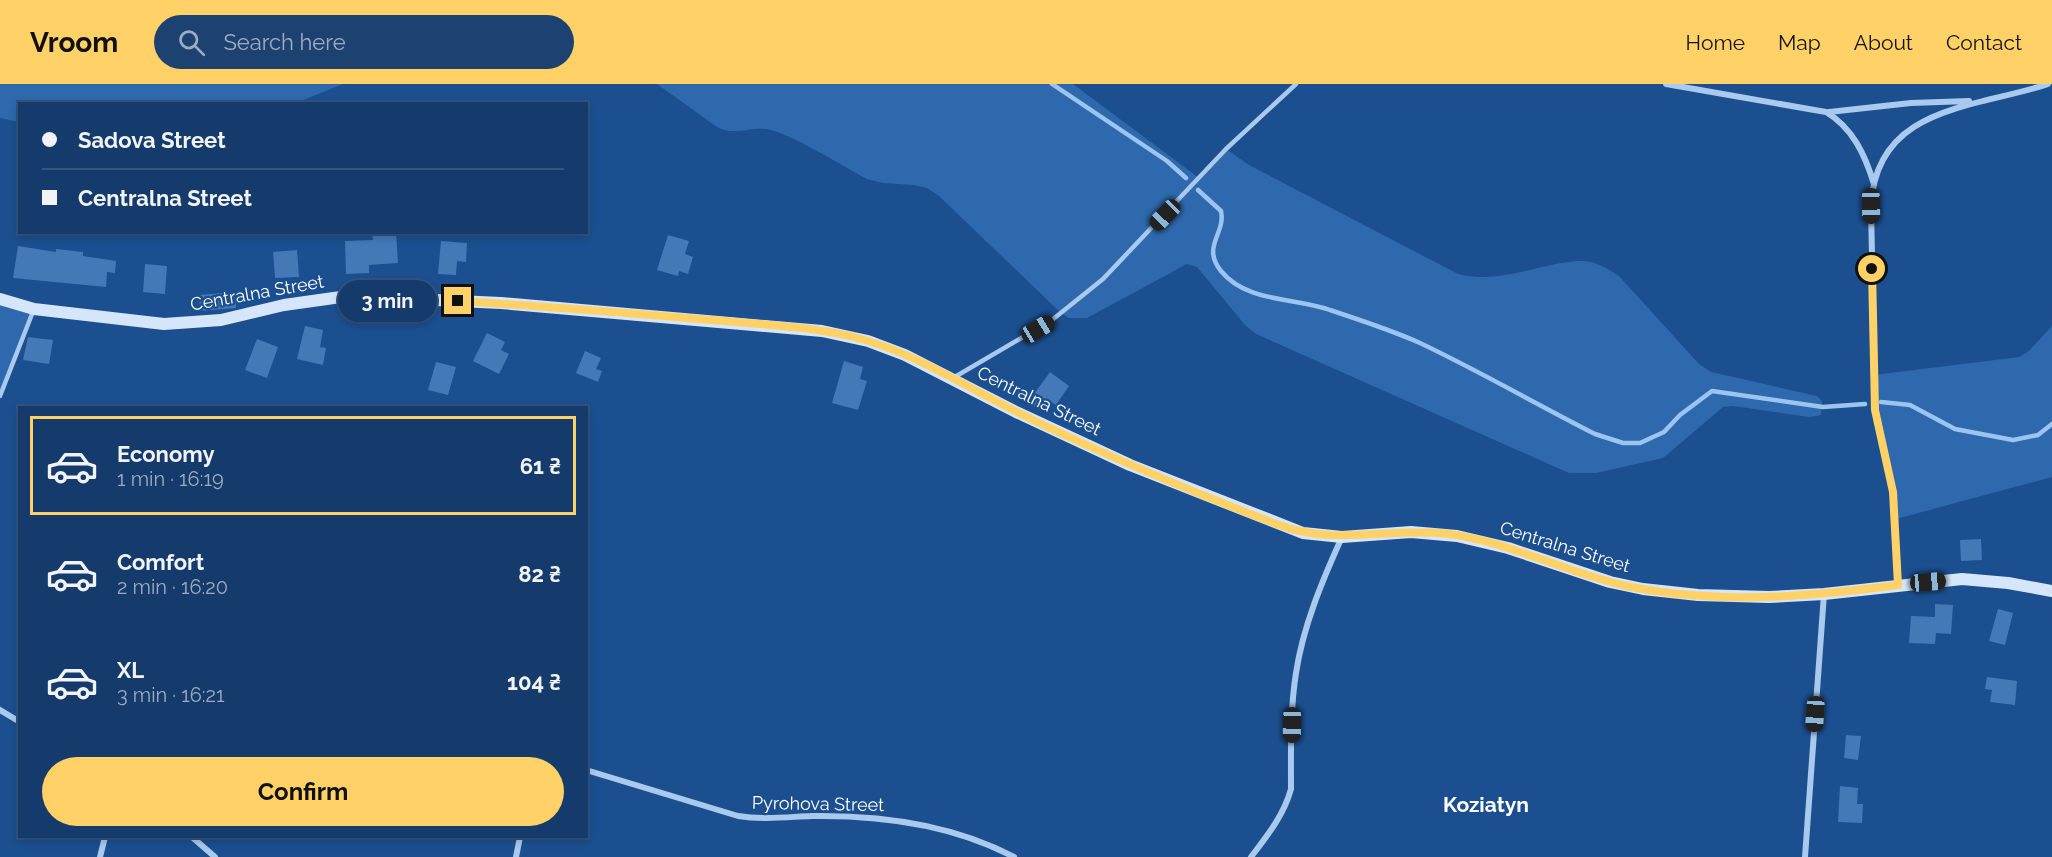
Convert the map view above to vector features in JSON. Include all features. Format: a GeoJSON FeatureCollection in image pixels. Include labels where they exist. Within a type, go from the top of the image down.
{"type":"FeatureCollection","features":[{"type":"Feature","properties":{"kind":"street"},"geometry":{"type":"LineString","coordinates":[[1666,84],[1826,112],[1847,112],[1911,103],[1987,100]]}},
{"type":"Feature","properties":{"kind":"street"},"geometry":{"type":"LineString","coordinates":[[1898,585],[1893,492],[1875,410],[1871,206],[1874,184],[1886,155],[1899,140],[1918,125],[1942,111],[2048,84]]}},
{"type":"Feature","properties":{"kind":"street"},"geometry":{"type":"LineString","coordinates":[[1826,112],[1840,122],[1854,138],[1864,154],[1874,184]]}},
{"type":"Feature","properties":{"kind":"street","name":"Centralna Street"},"geometry":{"type":"LineString","coordinates":[[0,299],[34,309],[115,320],[183,325],[221,320],[305,301],[348,296],[501,303],[822,331],[889,348],[953,378],[1016,412],[1184,488],[1295,531],[1342,537],[1411,532],[1457,536],[1508,548],[1610,582],[1677,593],[1720,596],[1824,594],[1898,585],[1974,580],[2052,591]]}},
{"type":"Feature","properties":{"kind":"street"},"geometry":{"type":"LineString","coordinates":[[1251,857],[1282,813],[1291,789],[1296,673],[1304,638],[1328,569],[1342,537]]}},
{"type":"Feature","properties":{"kind":"street"},"geometry":{"type":"LineString","coordinates":[[1805,857],[1824,594]]}},
{"type":"Feature","properties":{"kind":"street"},"geometry":{"type":"LineString","coordinates":[[0,710],[18,721]]}},
{"type":"Feature","properties":{"kind":"street","name":"Pyrohova Street"},"geometry":{"type":"LineString","coordinates":[[588,771],[738,816],[756,819],[813,816],[863,818],[933,826],[965,835],[1014,857]]}},
{"type":"Feature","properties":{"kind":"street"},"geometry":{"type":"LineString","coordinates":[[100,857],[105,838]]}},
{"type":"Feature","properties":{"kind":"street"},"geometry":{"type":"LineString","coordinates":[[193,838],[215,857]]}},
{"type":"Feature","properties":{"kind":"street"},"geometry":{"type":"LineString","coordinates":[[516,857],[520,838]]}},
{"type":"Feature","properties":{"kind":"lane"},"geometry":{"type":"LineString","coordinates":[[953,378],[1052,320],[1103,279],[1226,150],[1296,84]]}},
{"type":"Feature","properties":{"kind":"lane"},"geometry":{"type":"LineString","coordinates":[[0,396],[34,309]]}},
{"type":"Feature","properties":{"kind":"shaded area"},"geometry":{"type":"Polygon","coordinates":[[[0,84],[343,84],[298,102],[18,102],[18,122],[0,118],[0,84]]]}},
{"type":"Feature","properties":{"kind":"shaded area"},"geometry":{"type":"Polygon","coordinates":[[[657,84],[1073,84],[1199,178],[1226,149],[1249,165],[1458,274],[1489,277],[1579,261],[1600,265],[1619,276],[1699,364],[1711,372],[1817,396],[1822,401],[1821,415],[1809,417],[1733,406],[1723,407],[1663,458],[1596,473],[1569,473],[1256,334],[1245,325],[1197,267],[1187,264],[1087,318],[1069,318],[1061,313],[939,196],[927,188],[867,179],[806,145],[771,130],[724,130],[657,84]]]}},
{"type":"Feature","properties":{"kind":"shaded area"},"geometry":{"type":"Polygon","coordinates":[[[0,299],[34,309],[0,396],[0,299]]]}},
{"type":"Feature","properties":{"kind":"shaded area"},"geometry":{"type":"Polygon","coordinates":[[[2052,326],[2052,477],[1896,519],[1880,434],[1874,375],[2019,357],[2029,351],[2052,326]]]}},
{"type":"Feature","properties":{"kind":"building"},"geometry":{"type":"Polygon","coordinates":[[[372,234],[396,234],[398,263],[369,265],[369,273],[346,274],[345,241],[373,240],[372,234]]]}},
{"type":"Feature","properties":{"kind":"building"},"geometry":{"type":"Polygon","coordinates":[[[668,235],[689,241],[685,254],[693,257],[688,274],[679,271],[678,276],[657,270],[668,235]]]}},
{"type":"Feature","properties":{"kind":"building"},"geometry":{"type":"Polygon","coordinates":[[[441,241],[467,243],[466,262],[457,261],[456,275],[438,274],[441,241]]]}},
{"type":"Feature","properties":{"kind":"building"},"geometry":{"type":"Polygon","coordinates":[[[18,246],[56,252],[56,249],[83,252],[83,256],[116,261],[115,273],[107,272],[106,287],[13,278],[18,246]]]}},
{"type":"Feature","properties":{"kind":"building"},"geometry":{"type":"Polygon","coordinates":[[[297,250],[299,277],[275,278],[273,252],[297,250]]]}},
{"type":"Feature","properties":{"kind":"building"},"geometry":{"type":"Polygon","coordinates":[[[145,264],[167,266],[165,294],[143,292],[145,264]]]}},
{"type":"Feature","properties":{"kind":"building"},"geometry":{"type":"Polygon","coordinates":[[[235,292],[236,308],[200,311],[199,295],[235,292]]]}},
{"type":"Feature","properties":{"kind":"building"},"geometry":{"type":"Polygon","coordinates":[[[305,326],[323,330],[320,347],[326,348],[323,365],[297,359],[305,326]]]}},
{"type":"Feature","properties":{"kind":"building"},"geometry":{"type":"Polygon","coordinates":[[[487,333],[505,342],[501,350],[509,354],[499,374],[473,361],[487,333]]]}},
{"type":"Feature","properties":{"kind":"building"},"geometry":{"type":"Polygon","coordinates":[[[28,337],[53,340],[49,364],[23,360],[28,337]]]}},
{"type":"Feature","properties":{"kind":"building"},"geometry":{"type":"Polygon","coordinates":[[[257,339],[278,347],[267,378],[245,370],[257,339]]]}},
{"type":"Feature","properties":{"kind":"building"},"geometry":{"type":"Polygon","coordinates":[[[585,351],[601,358],[596,369],[602,371],[598,382],[576,373],[585,351]]]}},
{"type":"Feature","properties":{"kind":"building"},"geometry":{"type":"Polygon","coordinates":[[[844,361],[863,367],[860,379],[867,381],[858,410],[832,403],[844,361]]]}},
{"type":"Feature","properties":{"kind":"building"},"geometry":{"type":"Polygon","coordinates":[[[436,362],[456,367],[448,395],[428,390],[436,362]]]}},
{"type":"Feature","properties":{"kind":"building"},"geometry":{"type":"Polygon","coordinates":[[[1050,372],[1069,386],[1056,405],[1047,399],[1039,410],[1028,402],[1050,372]]]}},
{"type":"Feature","properties":{"kind":"building"},"geometry":{"type":"Polygon","coordinates":[[[1981,539],[1982,560],[1961,561],[1960,540],[1981,539]]]}},
{"type":"Feature","properties":{"kind":"building"},"geometry":{"type":"Polygon","coordinates":[[[1935,604],[1953,605],[1951,634],[1936,633],[1935,644],[1909,643],[1911,616],[1935,617],[1935,604]]]}},
{"type":"Feature","properties":{"kind":"building"},"geometry":{"type":"Polygon","coordinates":[[[1998,609],[2013,613],[2005,645],[1989,641],[1998,609]]]}},
{"type":"Feature","properties":{"kind":"building"},"geometry":{"type":"Polygon","coordinates":[[[1987,677],[2017,681],[2015,705],[1990,702],[1992,690],[1985,689],[1987,677]]]}},
{"type":"Feature","properties":{"kind":"building"},"geometry":{"type":"Polygon","coordinates":[[[1846,735],[1861,736],[1858,760],[1844,758],[1846,735]]]}},
{"type":"Feature","properties":{"kind":"building"},"geometry":{"type":"Polygon","coordinates":[[[1840,786],[1858,788],[1857,804],[1863,804],[1862,823],[1838,822],[1840,786]]]}},
{"type":"Feature","properties":{"kind":"waterway"},"geometry":{"type":"LineString","coordinates":[[1052,84],[1167,161],[1186,178]]}},
{"type":"Feature","properties":{"kind":"waterway"},"geometry":{"type":"LineString","coordinates":[[1198,190],[1221,211],[1222,219],[1213,254],[1215,262],[1221,271],[1244,289],[1272,298],[1330,310],[1409,338],[1595,434],[1623,443],[1640,443],[1664,432],[1680,415],[1712,391],[1823,407],[1865,404]]}},
{"type":"Feature","properties":{"kind":"waterway"},"geometry":{"type":"LineString","coordinates":[[1881,402],[1910,405],[1955,429],[2013,440],[2038,435],[2052,424]]}},
{"type":"Feature","properties":{"kind":"district","name":"Koziatyn"},"geometry":{"type":"Point","coordinates":[1486,805]}},
{"type":"Feature","properties":{"kind":"route"},"geometry":{"type":"LineString","coordinates":[[458,301],[767,325],[850,336],[905,355],[1016,412],[1130,465],[1303,533],[1342,537],[1411,532],[1444,534],[1487,542],[1575,572],[1626,586],[1698,595],[1769,597],[1824,594],[1898,585],[1893,492],[1875,410],[1872,269]]}}]}
